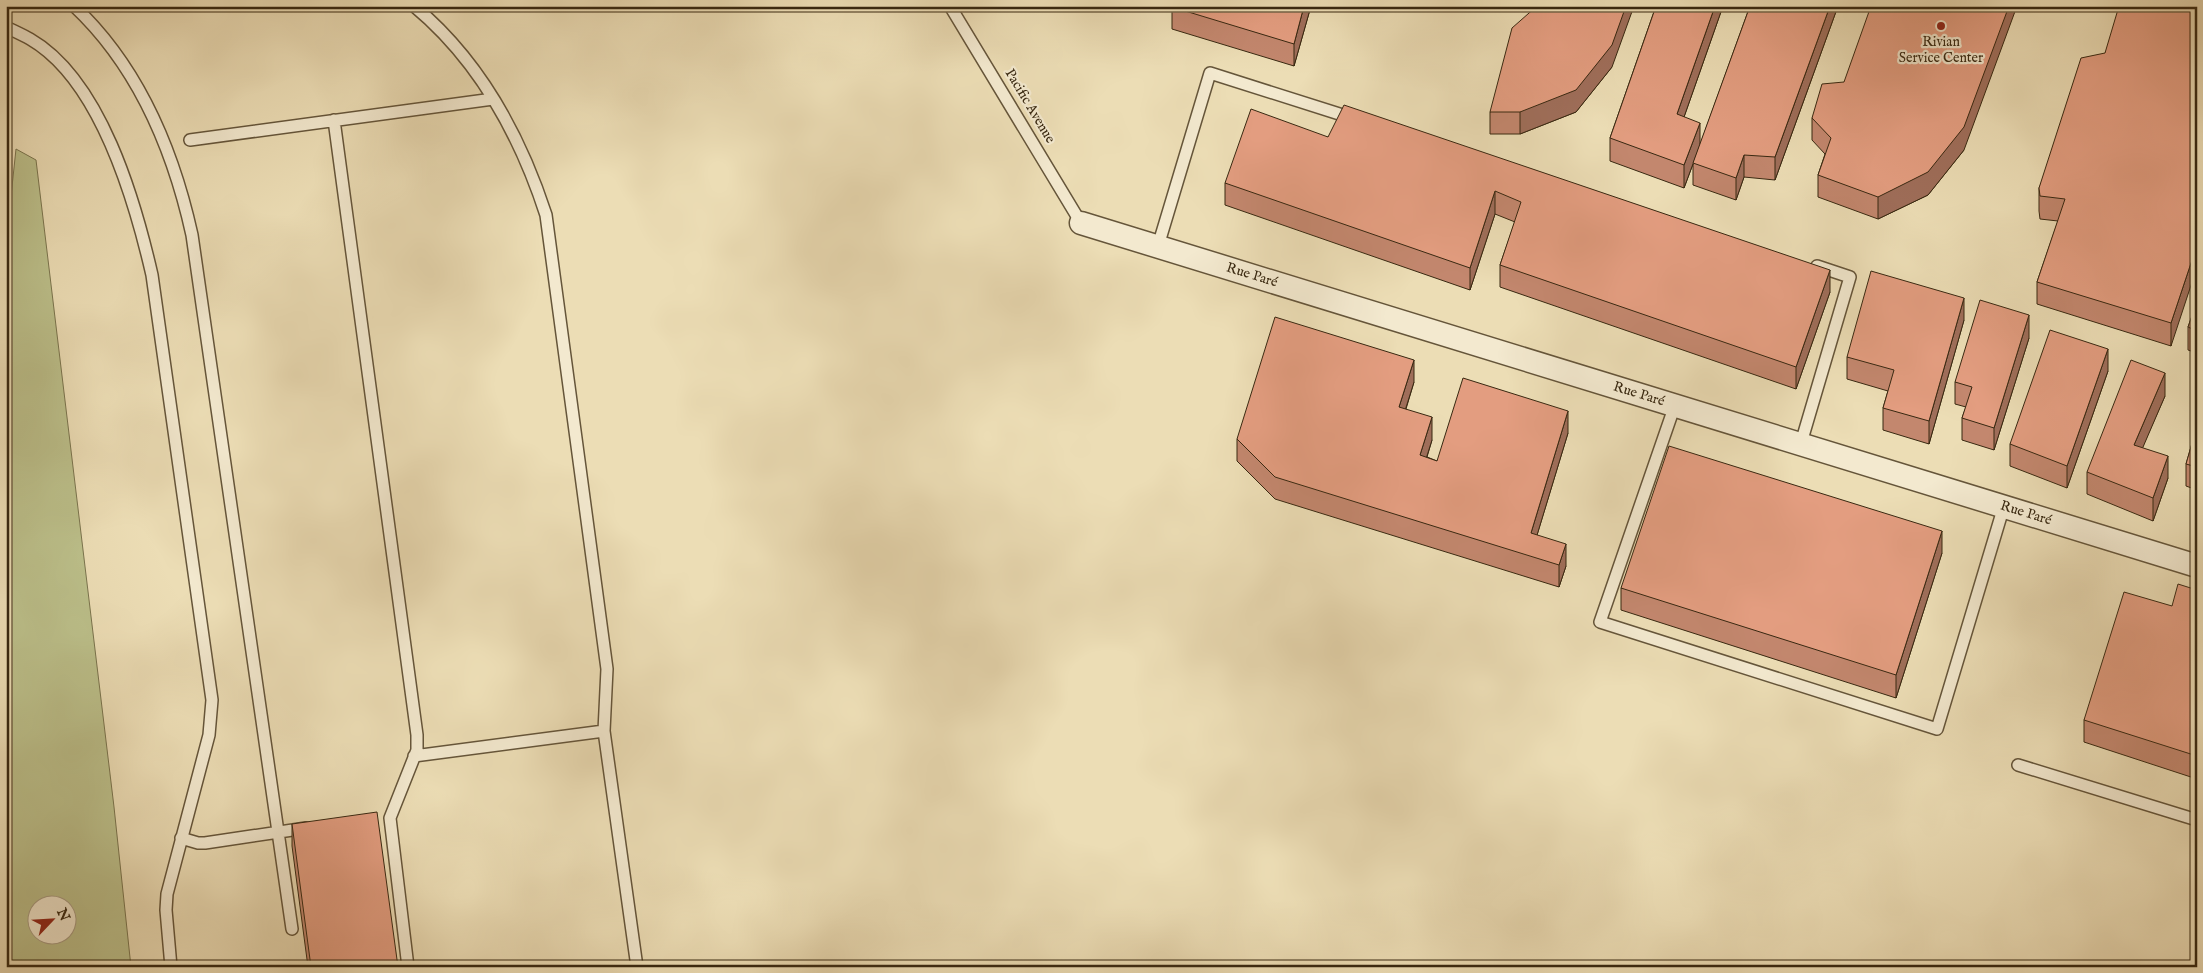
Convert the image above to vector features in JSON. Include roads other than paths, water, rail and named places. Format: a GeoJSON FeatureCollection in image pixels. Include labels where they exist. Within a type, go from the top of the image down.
{"type":"FeatureCollection","features":[{"type":"Feature","properties":{"kind":"street","name":"Rue Paré"},"geometry":{"type":"LineString","coordinates":[[1082,223],[2197,566]]}},
{"type":"Feature","properties":{"kind":"lane"},"geometry":{"type":"LineString","coordinates":[[74,6],[106,41],[142,94],[162,134],[184,196],[192,235],[292,929]]}},
{"type":"Feature","properties":{"kind":"lane"},"geometry":{"type":"LineString","coordinates":[[414,6],[454,45],[476,72],[508,122],[530,169],[546,215],[607,669],[604,731],[637,967]]}},
{"type":"Feature","properties":{"kind":"lane","name":"Pacific Avenue"},"geometry":{"type":"LineString","coordinates":[[950,6],[1082,223]]}},
{"type":"Feature","properties":{"kind":"lane"},"geometry":{"type":"LineString","coordinates":[[6,28],[32,40],[54,58],[74,79],[89,101],[122,168],[152,275],[212,700],[209,735],[167,894],[166,910],[171,967]]}},
{"type":"Feature","properties":{"kind":"lane"},"geometry":{"type":"LineString","coordinates":[[1158,246],[1210,73],[1361,121]]}},
{"type":"Feature","properties":{"kind":"lane"},"geometry":{"type":"LineString","coordinates":[[190,140],[493,99]]}},
{"type":"Feature","properties":{"kind":"lane"},"geometry":{"type":"LineString","coordinates":[[334,120],[418,744],[385,818],[408,967]]}},
{"type":"Feature","properties":{"kind":"lane"},"geometry":{"type":"LineString","coordinates":[[1801,443],[1850,277],[1807,263]]}},
{"type":"Feature","properties":{"kind":"lane"},"geometry":{"type":"LineString","coordinates":[[1675,405],[1600,622],[1937,729],[2004,506]]}},
{"type":"Feature","properties":{"kind":"lane"},"geometry":{"type":"LineString","coordinates":[[414,756],[604,731]]}},
{"type":"Feature","properties":{"kind":"lane"},"geometry":{"type":"LineString","coordinates":[[2018,765],[2197,820]]}},
{"type":"Feature","properties":{"kind":"lane"},"geometry":{"type":"LineString","coordinates":[[181,838],[205,843],[315,827]]}},
{"type":"Feature","properties":{"kind":"place","name":"Rivian Service Center"},"geometry":{"type":"Point","coordinates":[1941,26]}}]}
